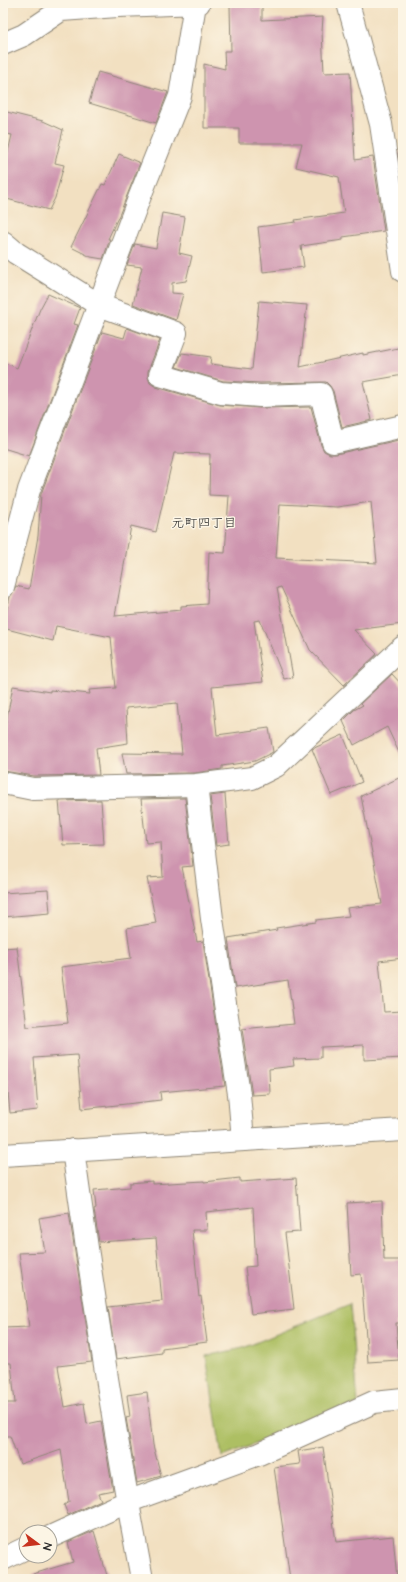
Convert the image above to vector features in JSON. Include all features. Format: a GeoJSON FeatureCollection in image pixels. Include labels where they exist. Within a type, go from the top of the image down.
{"type":"FeatureCollection","features":[{"type":"Feature","properties":{"kind":"street"},"geometry":{"type":"LineString","coordinates":[[3,44],[24,35],[60,10],[197,3],[180,96],[28,490],[3,587]]}},
{"type":"Feature","properties":{"kind":"street"},"geometry":{"type":"LineString","coordinates":[[348,3],[381,124],[403,271]]}},
{"type":"Feature","properties":{"kind":"street"},"geometry":{"type":"LineString","coordinates":[[3,242],[16,253],[99,305],[176,333],[160,375],[221,393],[260,396],[321,394],[333,442],[403,426]]}},
{"type":"Feature","properties":{"kind":"street"},"geometry":{"type":"LineString","coordinates":[[3,783],[33,789],[196,785],[252,778],[276,766],[403,647]]}},
{"type":"Feature","properties":{"kind":"street"},"geometry":{"type":"LineString","coordinates":[[196,785],[212,918],[239,1094],[243,1140]]}},
{"type":"Feature","properties":{"kind":"street"},"geometry":{"type":"LineString","coordinates":[[3,1155],[403,1130]]}},
{"type":"Feature","properties":{"kind":"street"},"geometry":{"type":"LineString","coordinates":[[73,1150],[101,1348],[127,1502],[142,1579]]}},
{"type":"Feature","properties":{"kind":"street"},"geometry":{"type":"LineString","coordinates":[[58,1533],[127,1502],[259,1454],[374,1402],[403,1399]]}},
{"type":"Feature","properties":{"kind":"street"},"geometry":{"type":"LineString","coordinates":[[3,1559],[18,1552]]}},
{"type":"Feature","properties":{"kind":"green space"},"geometry":{"type":"Polygon","coordinates":[[[350,1304],[358,1404],[222,1457],[206,1356],[243,1348],[350,1304]]]}},
{"type":"Feature","properties":{"kind":"building"},"geometry":{"type":"Polygon","coordinates":[[[262,5],[262,20],[323,17],[322,32],[324,73],[350,72],[355,160],[373,157],[384,231],[343,237],[343,240],[301,246],[304,267],[263,272],[258,227],[344,213],[339,177],[296,167],[302,143],[239,143],[239,128],[204,128],[204,64],[225,69],[224,51],[231,51],[230,6],[262,5]]]}},
{"type":"Feature","properties":{"kind":"building"},"geometry":{"type":"Polygon","coordinates":[[[98,72],[168,92],[156,123],[89,103],[98,72]]]}},
{"type":"Feature","properties":{"kind":"building"},"geometry":{"type":"Polygon","coordinates":[[[3,111],[43,121],[63,130],[55,163],[64,165],[55,198],[49,210],[3,198],[3,173],[12,135],[3,133],[3,111]]]}},
{"type":"Feature","properties":{"kind":"building"},"geometry":{"type":"Polygon","coordinates":[[[403,152],[403,177],[402,177],[398,153],[403,152]]]}},
{"type":"Feature","properties":{"kind":"building"},"geometry":{"type":"Polygon","coordinates":[[[119,154],[140,163],[108,239],[110,239],[103,259],[91,257],[71,247],[102,184],[105,185],[119,154]]]}},
{"type":"Feature","properties":{"kind":"building"},"geometry":{"type":"Polygon","coordinates":[[[162,213],[185,217],[179,253],[192,256],[186,281],[172,283],[172,293],[183,294],[176,320],[133,304],[142,267],[127,265],[135,244],[156,248],[162,213]]]}},
{"type":"Feature","properties":{"kind":"building"},"geometry":{"type":"Polygon","coordinates":[[[48,294],[80,308],[74,324],[78,325],[29,456],[3,448],[3,362],[17,368],[40,309],[48,294]]]}},
{"type":"Feature","properties":{"kind":"building"},"geometry":{"type":"Polygon","coordinates":[[[259,301],[307,305],[300,367],[363,353],[363,355],[403,347],[403,375],[363,382],[372,420],[342,427],[333,391],[326,382],[260,383],[223,381],[176,367],[182,353],[211,357],[210,364],[252,369],[259,301]]]}},
{"type":"Feature","properties":{"kind":"building"},"geometry":{"type":"Polygon","coordinates":[[[127,328],[160,340],[148,371],[150,383],[156,387],[220,405],[260,408],[311,407],[321,445],[324,451],[330,454],[336,454],[403,439],[403,624],[354,630],[377,654],[344,685],[310,650],[281,587],[277,588],[293,677],[284,679],[260,620],[254,621],[263,682],[212,687],[217,735],[269,728],[273,752],[255,761],[222,766],[222,769],[195,773],[126,774],[122,753],[182,754],[177,703],[126,708],[128,743],[96,748],[99,775],[34,776],[3,771],[3,738],[13,686],[50,692],[50,690],[90,694],[89,690],[116,688],[111,637],[56,626],[53,641],[3,628],[3,626],[10,597],[16,586],[29,589],[38,536],[41,494],[102,332],[124,338],[127,328]],[[174,453],[156,532],[131,526],[115,616],[181,610],[181,606],[207,604],[209,552],[225,553],[229,496],[209,495],[210,454],[174,453]],[[371,502],[337,507],[280,504],[276,558],[377,563],[371,502]]]}},
{"type":"Feature","properties":{"kind":"building"},"geometry":{"type":"Polygon","coordinates":[[[392,674],[403,686],[403,761],[387,727],[354,745],[343,721],[354,710],[363,705],[361,703],[392,674]]]}},
{"type":"Feature","properties":{"kind":"building"},"geometry":{"type":"Polygon","coordinates":[[[343,735],[362,782],[331,795],[312,749],[343,735]]]}},
{"type":"Feature","properties":{"kind":"building"},"geometry":{"type":"Polygon","coordinates":[[[403,776],[403,958],[379,961],[384,1012],[403,1011],[403,1058],[364,1060],[364,1045],[321,1047],[321,1058],[293,1059],[294,1066],[269,1069],[270,1094],[252,1095],[242,1029],[294,1024],[288,980],[235,988],[228,938],[277,930],[276,928],[316,922],[316,920],[349,916],[347,908],[382,904],[361,796],[403,776]]]}},
{"type":"Feature","properties":{"kind":"building"},"geometry":{"type":"Polygon","coordinates":[[[225,794],[229,844],[216,846],[210,796],[225,794]]]}},
{"type":"Feature","properties":{"kind":"building"},"geometry":{"type":"Polygon","coordinates":[[[185,798],[193,866],[182,867],[197,942],[203,941],[225,1086],[160,1092],[161,1100],[82,1109],[77,1055],[34,1058],[38,1110],[10,1113],[6,1071],[3,1071],[3,948],[17,947],[27,1027],[68,1023],[61,967],[131,958],[127,928],[156,923],[147,878],[163,877],[161,842],[146,843],[141,799],[185,798]]]}},
{"type":"Feature","properties":{"kind":"building"},"geometry":{"type":"Polygon","coordinates":[[[101,800],[104,844],[63,845],[59,801],[101,800]]]}},
{"type":"Feature","properties":{"kind":"building"},"geometry":{"type":"Polygon","coordinates":[[[48,890],[50,913],[3,917],[3,893],[48,890]]]}},
{"type":"Feature","properties":{"kind":"building"},"geometry":{"type":"Polygon","coordinates":[[[240,1178],[240,1182],[296,1178],[300,1232],[285,1233],[294,1309],[251,1314],[245,1267],[256,1266],[253,1207],[206,1212],[207,1230],[192,1230],[199,1297],[201,1296],[207,1342],[162,1348],[162,1353],[116,1359],[108,1307],[162,1301],[156,1238],[99,1242],[94,1209],[96,1208],[94,1190],[130,1187],[130,1183],[152,1181],[152,1184],[204,1182],[240,1178]]]}},
{"type":"Feature","properties":{"kind":"building"},"geometry":{"type":"Polygon","coordinates":[[[382,1201],[384,1260],[403,1260],[403,1323],[396,1323],[399,1360],[368,1362],[361,1274],[351,1275],[347,1203],[382,1201]]]}},
{"type":"Feature","properties":{"kind":"building"},"geometry":{"type":"Polygon","coordinates":[[[69,1213],[92,1362],[58,1366],[65,1407],[84,1403],[87,1424],[101,1421],[113,1490],[98,1493],[101,1500],[68,1515],[64,1505],[69,1502],[61,1450],[20,1464],[10,1436],[3,1436],[3,1403],[15,1403],[11,1363],[3,1363],[3,1328],[29,1327],[19,1253],[45,1252],[39,1218],[69,1213]]]}},
{"type":"Feature","properties":{"kind":"building"},"geometry":{"type":"Polygon","coordinates":[[[147,1392],[153,1445],[161,1476],[137,1483],[126,1418],[130,1417],[127,1395],[147,1392]]]}},
{"type":"Feature","properties":{"kind":"building"},"geometry":{"type":"Polygon","coordinates":[[[323,1447],[336,1542],[393,1536],[397,1579],[290,1579],[274,1467],[300,1464],[298,1451],[323,1447]]]}},
{"type":"Feature","properties":{"kind":"building"},"geometry":{"type":"Polygon","coordinates":[[[94,1531],[108,1579],[34,1579],[33,1574],[73,1562],[68,1542],[94,1531]]]}},
{"type":"Feature","properties":{"kind":"district","name":"元町四丁目"},"geometry":{"type":"Point","coordinates":[204,523]}}]}
